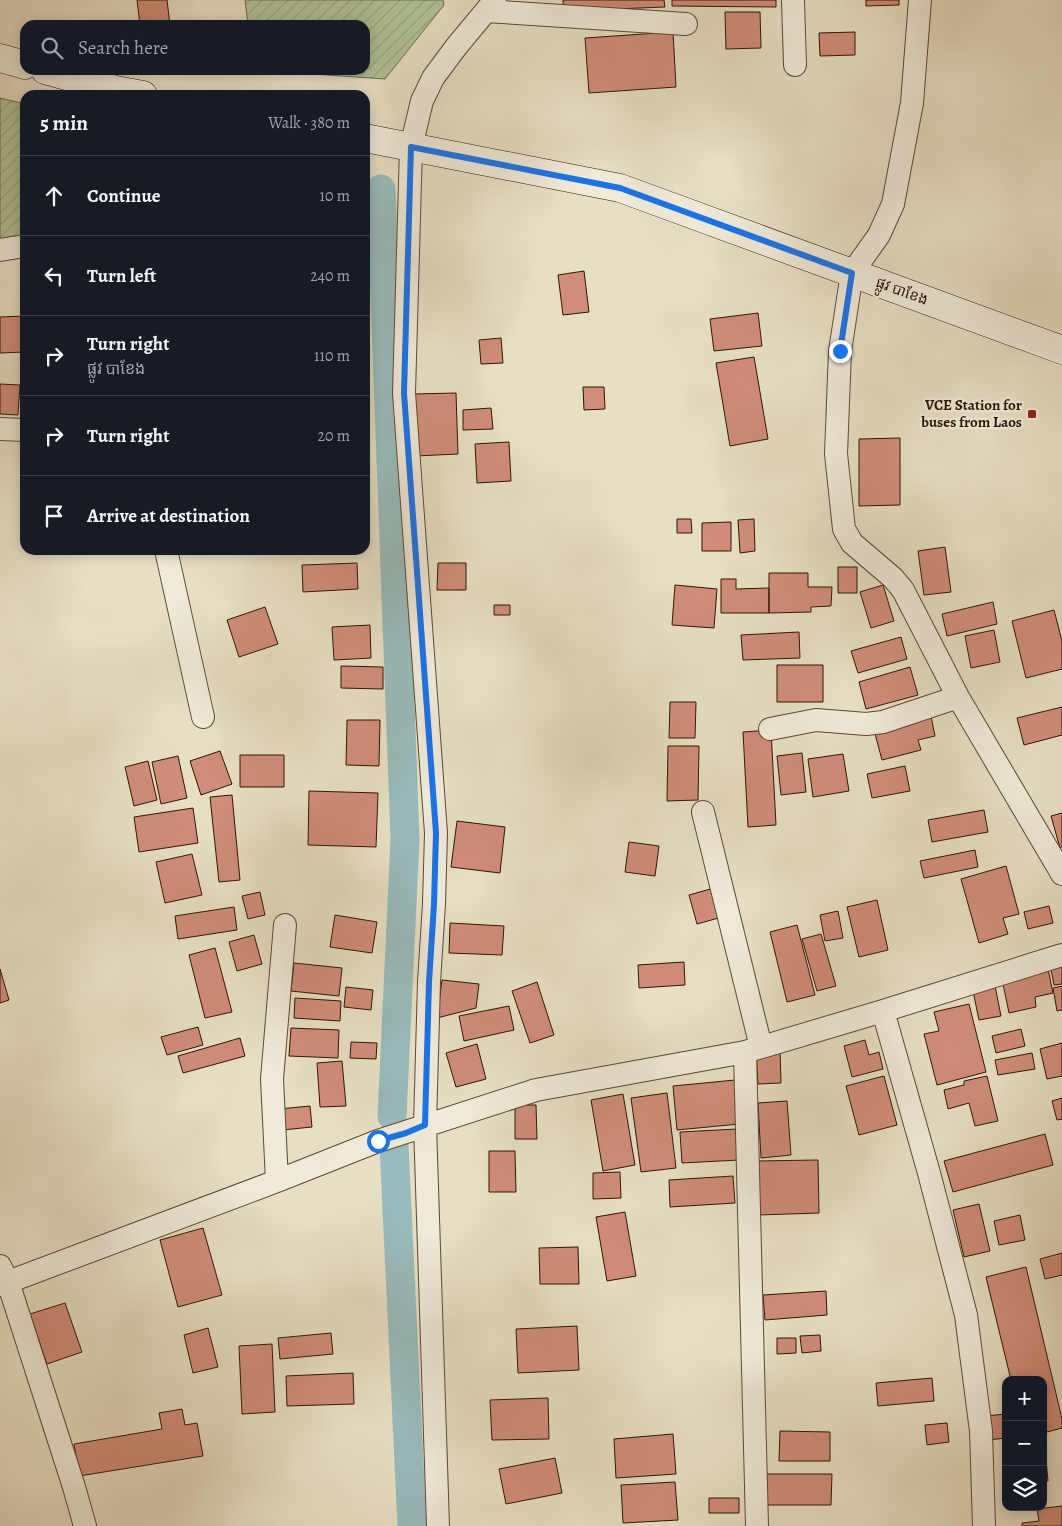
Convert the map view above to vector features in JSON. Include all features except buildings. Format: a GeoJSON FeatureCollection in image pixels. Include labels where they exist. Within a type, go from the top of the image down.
{"type":"FeatureCollection","features":[{"type":"Feature","properties":{"kind":"street"},"geometry":{"type":"LineString","coordinates":[[793,0],[795,65]]}},
{"type":"Feature","properties":{"kind":"street"},"geometry":{"type":"LineString","coordinates":[[920,0],[912,103],[893,204],[879,235],[852,273],[840,351],[836,454],[844,529],[852,543],[893,578],[903,590],[958,698],[1062,874]]}},
{"type":"Feature","properties":{"kind":"street"},"geometry":{"type":"LineString","coordinates":[[438,1526],[416,1129],[429,982],[436,833],[404,393],[411,147],[422,101],[433,78],[490,5],[686,24]]}},
{"type":"Feature","properties":{"kind":"street"},"geometry":{"type":"LineString","coordinates":[[0,58],[20,64]]}},
{"type":"Feature","properties":{"kind":"street"},"geometry":{"type":"LineString","coordinates":[[61,75],[110,90]]}},
{"type":"Feature","properties":{"kind":"street","name":"ផ្លូវ បាខែង"},"geometry":{"type":"LineString","coordinates":[[370,139],[620,188],[1062,350]]}},
{"type":"Feature","properties":{"kind":"street"},"geometry":{"type":"LineString","coordinates":[[0,250],[20,247]]}},
{"type":"Feature","properties":{"kind":"street"},"geometry":{"type":"LineString","coordinates":[[0,429],[20,430]]}},
{"type":"Feature","properties":{"kind":"street"},"geometry":{"type":"LineString","coordinates":[[167,555],[203,717]]}},
{"type":"Feature","properties":{"kind":"street"},"geometry":{"type":"LineString","coordinates":[[770,729],[816,720],[866,724],[883,722],[958,698]]}},
{"type":"Feature","properties":{"kind":"street"},"geometry":{"type":"LineString","coordinates":[[703,812],[713,847],[753,1049],[757,1526]]}},
{"type":"Feature","properties":{"kind":"street"},"geometry":{"type":"LineString","coordinates":[[277,1181],[272,1079],[285,925]]}},
{"type":"Feature","properties":{"kind":"street"},"geometry":{"type":"LineString","coordinates":[[84,1526],[74,1487],[3,1277],[277,1181],[378,1141],[536,1090],[753,1049],[1062,955]]}},
{"type":"Feature","properties":{"kind":"street"},"geometry":{"type":"LineString","coordinates":[[883,1011],[934,1191],[966,1316],[981,1431],[984,1526]]}},
{"type":"Feature","properties":{"kind":"green space"},"geometry":{"type":"Polygon","coordinates":[[[245,0],[443,0],[444,5],[385,79],[327,75],[370,75],[370,20],[247,20],[245,0]]]}},
{"type":"Feature","properties":{"kind":"green space"},"geometry":{"type":"Polygon","coordinates":[[[0,98],[20,103],[20,237],[0,240],[0,98]]]}},
{"type":"Feature","properties":{"kind":"waterway"},"geometry":{"type":"LineString","coordinates":[[381,189],[405,839],[392,1116]]}},
{"type":"Feature","properties":{"kind":"waterway"},"geometry":{"type":"LineString","coordinates":[[394,1145],[412,1526]]}},
{"type":"Feature","properties":{"kind":"place","name":"VCE Station for buses from Laos"},"geometry":{"type":"Point","coordinates":[1032,414]}},
{"type":"Feature","properties":{"kind":"route"},"geometry":{"type":"LineString","coordinates":[[378,1141],[425,1125],[429,982],[434,904],[436,833],[404,393],[411,147],[620,188],[852,273],[840,351]]}}]}
